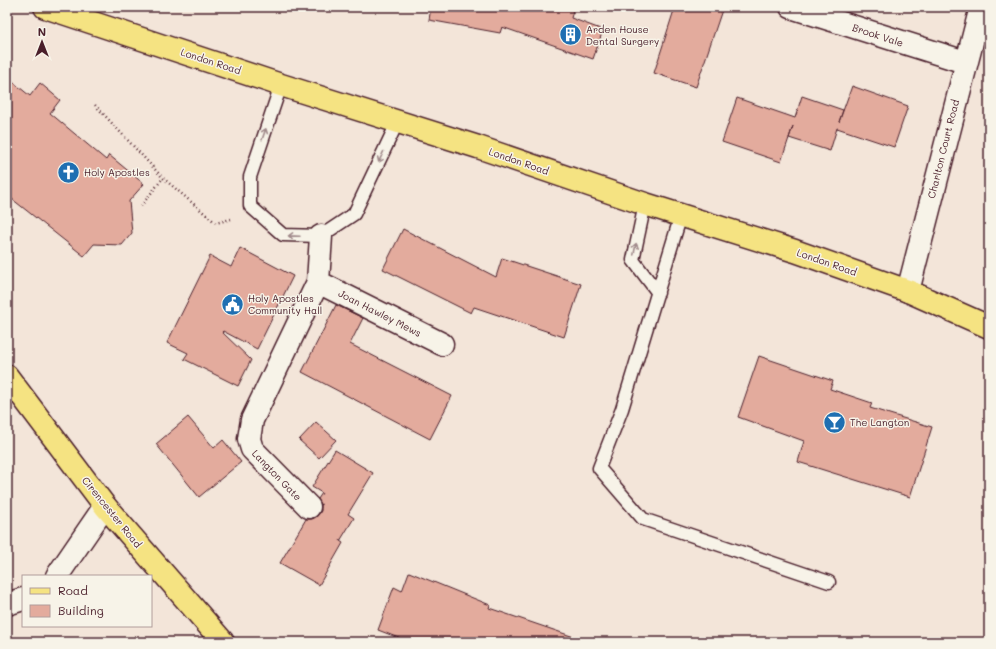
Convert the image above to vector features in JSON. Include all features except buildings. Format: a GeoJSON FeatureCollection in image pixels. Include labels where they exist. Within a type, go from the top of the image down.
{"type":"FeatureCollection","features":[{"type":"Feature","properties":{"kind":"main road","name":"London Road"},"geometry":{"type":"LineString","coordinates":[[45,7],[281,85],[478,147],[645,204],[795,251],[908,290],[989,327]]}},
{"type":"Feature","properties":{"kind":"main road","name":"Cirencester Road"},"geometry":{"type":"LineString","coordinates":[[7,376],[105,506],[223,642]]}},
{"type":"Feature","properties":{"kind":"street","name":"Brook Vale"},"geometry":{"type":"LineString","coordinates":[[791,7],[965,62]]}},
{"type":"Feature","properties":{"kind":"street","name":"Charlton Court Road"},"geometry":{"type":"LineString","coordinates":[[908,290],[965,62],[981,7]]}},
{"type":"Feature","properties":{"kind":"street"},"geometry":{"type":"LineString","coordinates":[[318,282],[321,236]]}},
{"type":"Feature","properties":{"kind":"street","name":"Joan Hawley Mews"},"geometry":{"type":"LineString","coordinates":[[318,282],[442,344]]}},
{"type":"Feature","properties":{"kind":"street","name":"Langton Gate"},"geometry":{"type":"LineString","coordinates":[[309,507],[252,450],[249,439],[249,431],[262,395],[318,282]]}},
{"type":"Feature","properties":{"kind":"street"},"geometry":{"type":"LineString","coordinates":[[58,575],[105,506]]}},
{"type":"Feature","properties":{"kind":"street"},"geometry":{"type":"LineString","coordinates":[[7,604],[22,599]]}},
{"type":"Feature","properties":{"kind":"lane"},"geometry":{"type":"LineString","coordinates":[[281,85],[250,177],[250,206],[283,235],[321,236],[354,214],[398,121]]}},
{"type":"Feature","properties":{"kind":"lane"},"geometry":{"type":"LineString","coordinates":[[645,204],[633,260],[658,293]]}},
{"type":"Feature","properties":{"kind":"lane"},"geometry":{"type":"LineString","coordinates":[[681,215],[622,409],[599,468],[643,519],[829,582]]}},
{"type":"Feature","properties":{"kind":"path"},"geometry":{"type":"LineString","coordinates":[[95,105],[163,178],[216,223]]}},
{"type":"Feature","properties":{"kind":"path"},"geometry":{"type":"LineString","coordinates":[[141,206],[163,178]]}},
{"type":"Feature","properties":{"kind":"place","name":"Arden House Dental Surgery"},"geometry":{"type":"Point","coordinates":[571,35]}},
{"type":"Feature","properties":{"kind":"place","name":"Holy Apostles"},"geometry":{"type":"Point","coordinates":[68,172]}},
{"type":"Feature","properties":{"kind":"place","name":"Holy Apostles Community Hall"},"geometry":{"type":"Point","coordinates":[232,304]}},
{"type":"Feature","properties":{"kind":"place","name":"The Langton"},"geometry":{"type":"Point","coordinates":[834,422]}}]}
